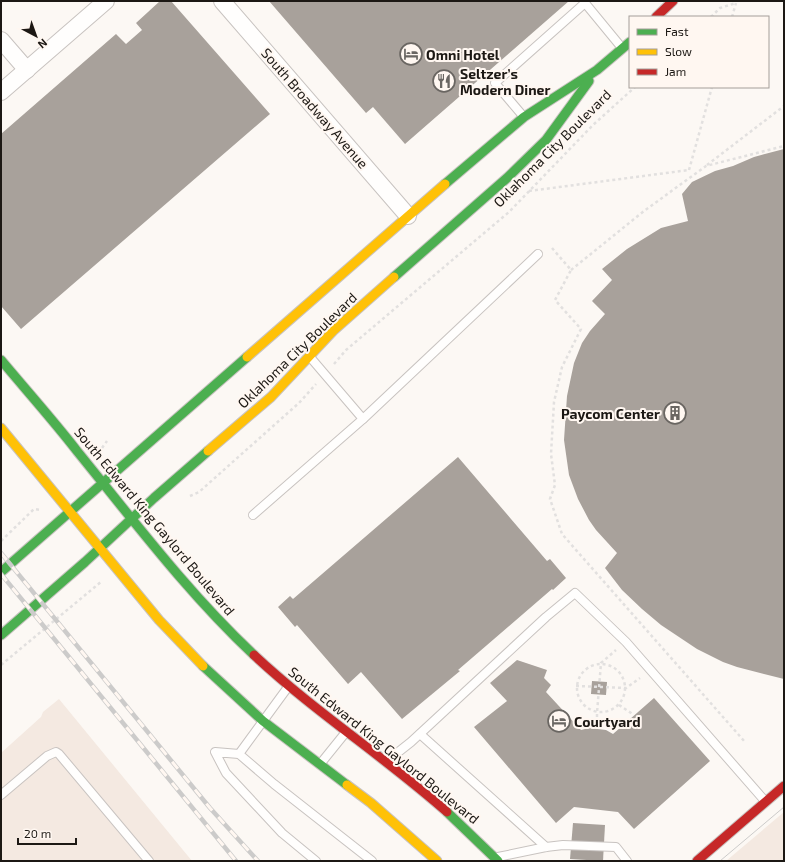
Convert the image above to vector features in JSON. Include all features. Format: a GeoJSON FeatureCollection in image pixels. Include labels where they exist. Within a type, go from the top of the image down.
{"type":"FeatureCollection","features":[{"type":"Feature","properties":{"kind":"main road"},"geometry":{"type":"LineString","coordinates":[[657,16],[673,1]]}},
{"type":"Feature","properties":{"kind":"main road","name":"Oklahoma City Boulevard"},"geometry":{"type":"LineString","coordinates":[[1,572],[408,216],[524,117],[597,70],[629,43]]}},
{"type":"Feature","properties":{"kind":"main road","name":"Oklahoma City Boulevard"},"geometry":{"type":"LineString","coordinates":[[1,635],[69,576],[154,498],[271,397],[333,331],[508,178],[546,140],[597,70]]}},
{"type":"Feature","properties":{"kind":"main road","name":"South Edward King Gaylord Boulevard"},"geometry":{"type":"LineString","coordinates":[[1,360],[103,482],[144,535],[216,618],[251,653],[288,686],[386,762],[471,833],[497,860]]}},
{"type":"Feature","properties":{"kind":"main road"},"geometry":{"type":"LineString","coordinates":[[1,428],[159,620],[215,678],[263,721],[371,803],[437,861]]}},
{"type":"Feature","properties":{"kind":"main road"},"geometry":{"type":"LineString","coordinates":[[697,861],[784,786]]}},
{"type":"Feature","properties":{"kind":"street"},"geometry":{"type":"LineString","coordinates":[[1,92],[106,1]]}},
{"type":"Feature","properties":{"kind":"street","name":"South Broadway Avenue"},"geometry":{"type":"LineString","coordinates":[[222,1],[408,216]]}},
{"type":"Feature","properties":{"kind":"street"},"geometry":{"type":"LineString","coordinates":[[1,40],[27,70]]}},
{"type":"Feature","properties":{"kind":"lane"},"geometry":{"type":"LineString","coordinates":[[524,117],[495,83],[586,2],[623,48]]}},
{"type":"Feature","properties":{"kind":"lane"},"geometry":{"type":"LineString","coordinates":[[253,515],[363,418],[538,254]]}},
{"type":"Feature","properties":{"kind":"lane"},"geometry":{"type":"LineString","coordinates":[[309,356],[363,418]]}},
{"type":"Feature","properties":{"kind":"lane"},"geometry":{"type":"LineString","coordinates":[[386,762],[420,734],[546,617],[575,593],[626,642],[766,802]]}},
{"type":"Feature","properties":{"kind":"lane"},"geometry":{"type":"LineString","coordinates":[[239,754],[288,686]]}},
{"type":"Feature","properties":{"kind":"lane"},"geometry":{"type":"LineString","coordinates":[[320,764],[347,731]]}},
{"type":"Feature","properties":{"kind":"lane"},"geometry":{"type":"LineString","coordinates":[[420,734],[546,847]]}},
{"type":"Feature","properties":{"kind":"lane"},"geometry":{"type":"LineString","coordinates":[[1,795],[47,756],[56,752],[149,861]]}},
{"type":"Feature","properties":{"kind":"lane"},"geometry":{"type":"LineString","coordinates":[[316,861],[282,833],[226,773],[215,752],[239,754],[274,784],[372,861]]}},
{"type":"Feature","properties":{"kind":"lane"},"geometry":{"type":"LineString","coordinates":[[497,860],[546,847],[563,845],[616,847],[627,861]]}},
{"type":"Feature","properties":{"kind":"path"},"geometry":{"type":"LineString","coordinates":[[712,16],[720,8],[736,2]]}},
{"type":"Feature","properties":{"kind":"path"},"geometry":{"type":"LineString","coordinates":[[732,16],[736,2]]}},
{"type":"Feature","properties":{"kind":"path","name":"Oklahoma City Boulevard"},"geometry":{"type":"LineString","coordinates":[[189,496],[199,492],[299,403],[346,350],[509,212],[593,125],[634,88]]}},
{"type":"Feature","properties":{"kind":"path"},"geometry":{"type":"LineString","coordinates":[[689,170],[712,88]]}},
{"type":"Feature","properties":{"kind":"path"},"geometry":{"type":"LineString","coordinates":[[745,742],[562,534],[550,499],[555,485],[551,454],[554,402],[562,367],[581,329],[555,300],[571,270],[644,211],[784,106]]}},
{"type":"Feature","properties":{"kind":"path"},"geometry":{"type":"LineString","coordinates":[[706,166],[784,146]]}},
{"type":"Feature","properties":{"kind":"path"},"geometry":{"type":"LineString","coordinates":[[529,192],[689,170]]}},
{"type":"Feature","properties":{"kind":"path"},"geometry":{"type":"LineString","coordinates":[[689,170],[693,175]]}},
{"type":"Feature","properties":{"kind":"path"},"geometry":{"type":"LineString","coordinates":[[552,248],[571,270]]}},
{"type":"Feature","properties":{"kind":"path"},"geometry":{"type":"LineString","coordinates":[[1,542],[34,509]]}},
{"type":"Feature","properties":{"kind":"path"},"geometry":{"type":"LineString","coordinates":[[1,666],[101,582]]}},
{"type":"Feature","properties":{"kind":"path"},"geometry":{"type":"LineString","coordinates":[[598,729],[597,712],[602,664],[626,642]]}},
{"type":"Feature","properties":{"kind":"path"},"geometry":{"type":"LineString","coordinates":[[602,664],[613,666],[618,671],[624,679],[626,688],[619,705],[610,711],[597,712],[589,710],[582,704],[577,696],[576,686],[585,669],[592,665],[602,664]]}},
{"type":"Feature","properties":{"kind":"path"},"geometry":{"type":"LineString","coordinates":[[576,686],[626,688],[650,670]]}},
{"type":"Feature","properties":{"kind":"path"},"geometry":{"type":"LineString","coordinates":[[619,705],[634,715]]}},
{"type":"Feature","properties":{"kind":"shaded area"},"geometry":{"type":"Polygon","coordinates":[[[59,699],[192,861],[1,861],[1,753],[41,717],[43,712],[59,699]]]}},
{"type":"Feature","properties":{"kind":"shaded area"},"geometry":{"type":"Polygon","coordinates":[[[784,812],[784,861],[726,861],[784,812]]]}},
{"type":"Feature","properties":{"kind":"building"},"geometry":{"type":"Polygon","coordinates":[[[160,1],[171,1],[270,114],[21,329],[1,306],[1,134],[116,34],[126,44],[142,30],[136,23],[160,1]]]}},
{"type":"Feature","properties":{"kind":"building","name":"Omni Hotel"},"geometry":{"type":"Polygon","coordinates":[[[269,1],[569,1],[405,144],[373,107],[366,113],[269,1]]]}},
{"type":"Feature","properties":{"kind":"building","name":"Paycom Center"},"geometry":{"type":"Polygon","coordinates":[[[784,149],[784,679],[737,667],[697,649],[661,625],[622,590],[605,568],[617,553],[596,530],[578,499],[569,475],[564,440],[567,396],[574,363],[582,343],[605,314],[592,301],[612,280],[602,269],[627,249],[661,228],[688,221],[682,194],[692,182],[715,171],[733,166],[754,157],[784,149]]]}},
{"type":"Feature","properties":{"kind":"building"},"geometry":{"type":"Polygon","coordinates":[[[458,457],[547,561],[550,559],[566,578],[458,670],[460,671],[402,719],[361,672],[348,684],[297,625],[295,627],[278,607],[290,596],[293,599],[458,457]]]}},
{"type":"Feature","properties":{"kind":"building"},"geometry":{"type":"Polygon","coordinates":[[[517,660],[547,670],[544,678],[551,685],[546,692],[581,730],[589,728],[606,730],[613,734],[654,698],[710,761],[634,829],[618,812],[574,807],[556,823],[474,727],[507,701],[490,683],[517,660]]]}},
{"type":"Feature","properties":{"kind":"building"},"geometry":{"type":"Polygon","coordinates":[[[592,681],[607,682],[606,695],[591,694],[592,681]]]}},
{"type":"Feature","properties":{"kind":"building"},"geometry":{"type":"Polygon","coordinates":[[[573,823],[605,825],[603,861],[570,859],[573,823]]]}},
{"type":"Feature","properties":{"kind":"tram line"},"geometry":{"type":"LineString","coordinates":[[720,861],[784,807]]}},
{"type":"Feature","properties":{"kind":"railway"},"geometry":{"type":"LineString","coordinates":[[1,553],[210,808],[258,861]]}},
{"type":"Feature","properties":{"kind":"railway"},"geometry":{"type":"LineString","coordinates":[[1,574],[236,861]]}},
{"type":"Feature","properties":{"kind":"traffic: fast"},"geometry":{"type":"LineString","coordinates":[[445,184],[524,117],[597,70],[629,43]]}},
{"type":"Feature","properties":{"kind":"traffic: fast"},"geometry":{"type":"LineString","coordinates":[[394,277],[507,178],[546,140],[589,81]]}},
{"type":"Feature","properties":{"kind":"traffic: fast"},"geometry":{"type":"LineString","coordinates":[[1,572],[247,357]]}},
{"type":"Feature","properties":{"kind":"traffic: fast"},"geometry":{"type":"LineString","coordinates":[[1,360],[59,428],[184,582],[254,655]]}},
{"type":"Feature","properties":{"kind":"traffic: fast"},"geometry":{"type":"LineString","coordinates":[[1,635],[85,562],[154,498],[208,451]]}},
{"type":"Feature","properties":{"kind":"traffic: fast"},"geometry":{"type":"LineString","coordinates":[[203,666],[263,721],[347,785]]}},
{"type":"Feature","properties":{"kind":"traffic: fast"},"geometry":{"type":"LineString","coordinates":[[447,812],[498,861]]}},
{"type":"Feature","properties":{"kind":"traffic: slow"},"geometry":{"type":"LineString","coordinates":[[247,357],[445,184]]}},
{"type":"Feature","properties":{"kind":"traffic: slow"},"geometry":{"type":"LineString","coordinates":[[208,451],[271,397],[333,331],[394,277]]}},
{"type":"Feature","properties":{"kind":"traffic: slow"},"geometry":{"type":"LineString","coordinates":[[1,428],[159,620],[203,666]]}},
{"type":"Feature","properties":{"kind":"traffic: slow"},"geometry":{"type":"LineString","coordinates":[[347,785],[371,803],[437,861]]}},
{"type":"Feature","properties":{"kind":"traffic: jam"},"geometry":{"type":"LineString","coordinates":[[657,16],[673,1]]}},
{"type":"Feature","properties":{"kind":"traffic: jam"},"geometry":{"type":"LineString","coordinates":[[254,655],[301,696],[399,772],[447,812]]}},
{"type":"Feature","properties":{"kind":"traffic: jam"},"geometry":{"type":"LineString","coordinates":[[697,861],[784,786]]}},
{"type":"Feature","properties":{"kind":"place","name":"Omni Hotel"},"geometry":{"type":"Point","coordinates":[411,54]}},
{"type":"Feature","properties":{"kind":"place","name":"Seltzer’s Modern Diner"},"geometry":{"type":"Point","coordinates":[444,81]}},
{"type":"Feature","properties":{"kind":"place","name":"Paycom Center"},"geometry":{"type":"Point","coordinates":[675,413]}},
{"type":"Feature","properties":{"kind":"place","name":"Courtyard"},"geometry":{"type":"Point","coordinates":[559,721]}}]}
